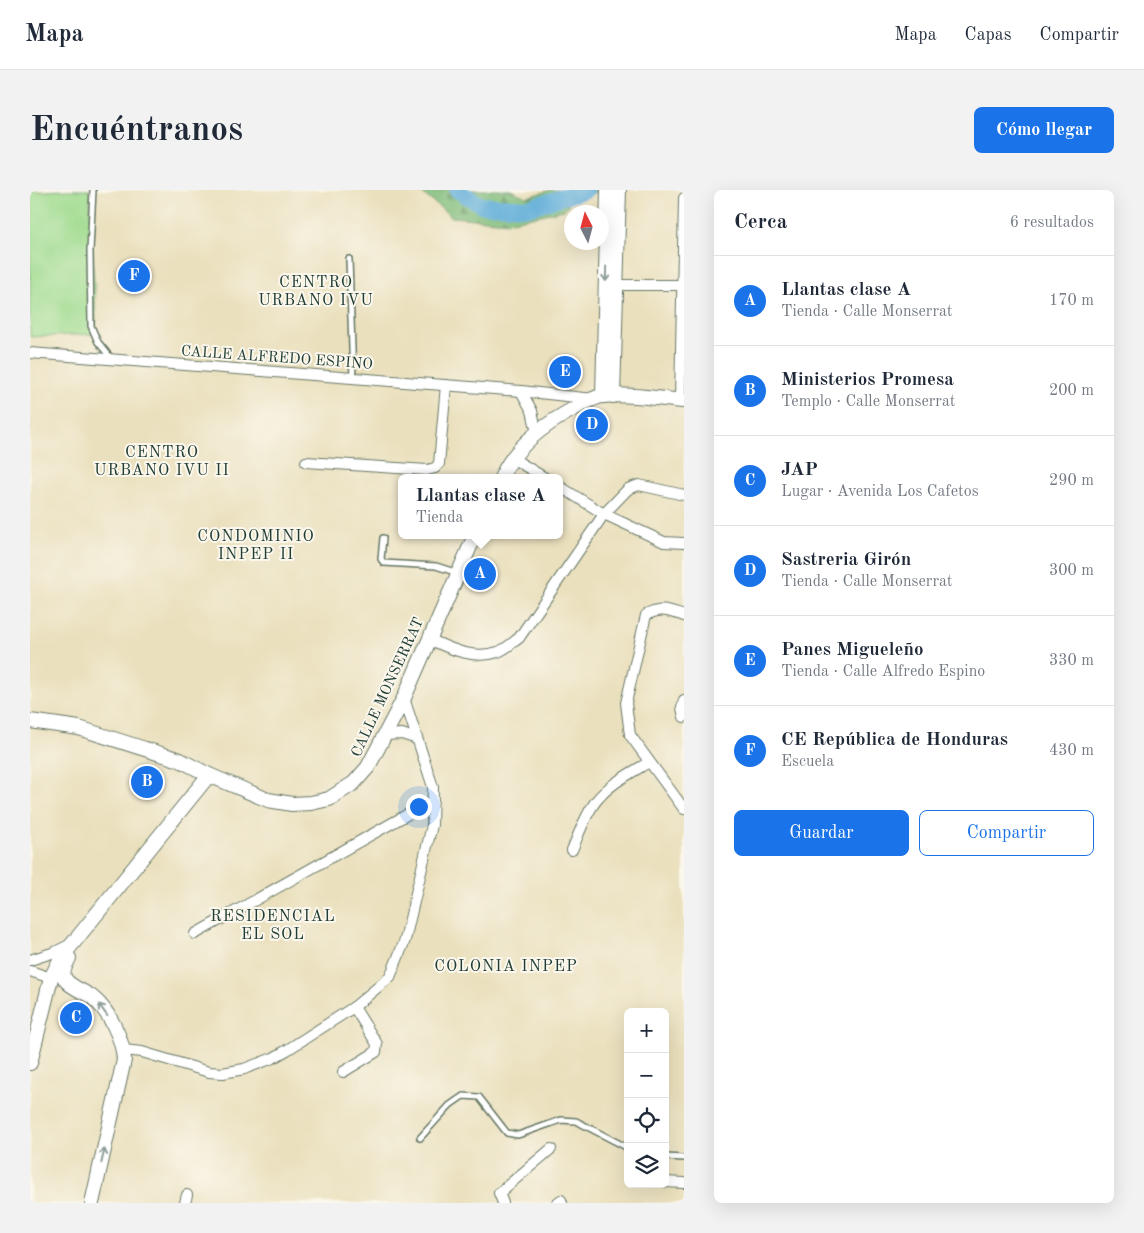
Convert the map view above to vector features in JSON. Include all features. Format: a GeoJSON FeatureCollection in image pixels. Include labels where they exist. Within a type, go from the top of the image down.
{"type":"FeatureCollection","features":[{"type":"Feature","properties":{"kind":"street"},"geometry":{"type":"LineString","coordinates":[[603,397],[608,190]]}},
{"type":"Feature","properties":{"kind":"street"},"geometry":{"type":"LineString","coordinates":[[603,397],[617,285],[619,190]]}},
{"type":"Feature","properties":{"kind":"street"},"geometry":{"type":"LineString","coordinates":[[503,474],[512,458],[537,433],[566,413],[603,397],[682,401],[684,198]]}},
{"type":"Feature","properties":{"kind":"street"},"geometry":{"type":"LineString","coordinates":[[617,285],[683,285]]}},
{"type":"Feature","properties":{"kind":"street","name":"CALLE ALFREDO ESPINO"},"geometry":{"type":"LineString","coordinates":[[30,353],[603,397]]}},
{"type":"Feature","properties":{"kind":"street"},"geometry":{"type":"LineString","coordinates":[[306,462],[427,470],[435,468],[439,464],[446,385]]}},
{"type":"Feature","properties":{"kind":"street"},"geometry":{"type":"LineString","coordinates":[[521,391],[532,411],[537,433]]}},
{"type":"Feature","properties":{"kind":"street"},"geometry":{"type":"LineString","coordinates":[[512,458],[538,474]]}},
{"type":"Feature","properties":{"kind":"street"},"geometry":{"type":"LineString","coordinates":[[428,639],[456,651],[487,654],[500,651],[519,638],[604,514],[628,489],[639,485],[684,495]]}},
{"type":"Feature","properties":{"kind":"street"},"geometry":{"type":"LineString","coordinates":[[563,488],[604,514],[664,542],[684,543]]}},
{"type":"Feature","properties":{"kind":"street","name":"CALLE MONSERRAT"},"geometry":{"type":"LineString","coordinates":[[30,721],[79,728],[180,760],[209,775],[268,800],[292,804],[311,803],[329,798],[354,783],[368,767],[386,735],[473,539]]}},
{"type":"Feature","properties":{"kind":"street"},"geometry":{"type":"LineString","coordinates":[[684,616],[658,609],[646,615],[626,703],[630,735],[684,809]]}},
{"type":"Feature","properties":{"kind":"street"},"geometry":{"type":"LineString","coordinates":[[124,1050],[142,1052],[200,1070],[216,1073],[232,1072],[273,1058],[354,1007],[390,977],[405,940],[432,825],[432,786],[404,698]]}},
{"type":"Feature","properties":{"kind":"street"},"geometry":{"type":"LineString","coordinates":[[684,700],[682,708],[684,717]]}},
{"type":"Feature","properties":{"kind":"street"},"geometry":{"type":"LineString","coordinates":[[386,735],[402,734],[417,738]]}},
{"type":"Feature","properties":{"kind":"street"},"geometry":{"type":"LineString","coordinates":[[572,850],[595,802],[604,792],[649,762]]}},
{"type":"Feature","properties":{"kind":"street"},"geometry":{"type":"LineString","coordinates":[[30,1063],[51,978],[61,958],[76,942],[209,775]]}},
{"type":"Feature","properties":{"kind":"street"},"geometry":{"type":"LineString","coordinates":[[195,934],[433,800]]}},
{"type":"Feature","properties":{"kind":"street"},"geometry":{"type":"LineString","coordinates":[[30,960],[55,952],[76,942]]}},
{"type":"Feature","properties":{"kind":"street"},"geometry":{"type":"LineString","coordinates":[[76,942],[63,971],[64,978],[93,998],[101,1007],[117,1032],[124,1050],[124,1060],[92,1203]]}},
{"type":"Feature","properties":{"kind":"street"},"geometry":{"type":"LineString","coordinates":[[30,971],[51,978]]}},
{"type":"Feature","properties":{"kind":"street"},"geometry":{"type":"LineString","coordinates":[[43,1013],[55,987],[61,983],[68,982]]}},
{"type":"Feature","properties":{"kind":"street"},"geometry":{"type":"LineString","coordinates":[[343,1072],[376,1052],[378,1048],[354,1007]]}},
{"type":"Feature","properties":{"kind":"street"},"geometry":{"type":"LineString","coordinates":[[503,1203],[499,1193],[551,1149]]}},
{"type":"Feature","properties":{"kind":"street"},"geometry":{"type":"LineString","coordinates":[[669,1182],[684,1183]]}},
{"type":"Feature","properties":{"kind":"street"},"geometry":{"type":"LineString","coordinates":[[557,1203],[561,1200],[562,1203]]}},
{"type":"Feature","properties":{"kind":"lane"},"geometry":{"type":"LineString","coordinates":[[94,190],[90,251],[91,326],[98,342],[111,359]]}},
{"type":"Feature","properties":{"kind":"lane"},"geometry":{"type":"LineString","coordinates":[[349,259],[353,378]]}},
{"type":"Feature","properties":{"kind":"lane"},"geometry":{"type":"LineString","coordinates":[[383,538],[381,558],[384,563],[436,566],[458,573]]}},
{"type":"Feature","properties":{"kind":"lane"},"geometry":{"type":"LineString","coordinates":[[420,1138],[450,1104],[462,1096],[479,1097],[507,1133],[518,1136],[561,1120],[576,1121],[624,1146]]}},
{"type":"Feature","properties":{"kind":"lane"},"geometry":{"type":"LineString","coordinates":[[669,1157],[684,1158]]}},
{"type":"Feature","properties":{"kind":"green space"},"geometry":{"type":"Polygon","coordinates":[[[89,190],[97,334],[30,337],[30,192],[89,190]]]}},
{"type":"Feature","properties":{"kind":"green space"},"geometry":{"type":"Polygon","coordinates":[[[418,190],[510,190],[527,197],[551,190],[603,191],[579,196],[568,205],[564,205],[564,210],[508,222],[452,217],[418,190]]]}},
{"type":"Feature","properties":{"kind":"waterway"},"geometry":{"type":"LineString","coordinates":[[457,190],[481,205],[527,208],[586,190]]}},
{"type":"Feature","properties":{"kind":"place","name":"CE República de Honduras"},"geometry":{"type":"Point","coordinates":[134,276]}},
{"type":"Feature","properties":{"kind":"place","name":"Panes Migueleño"},"geometry":{"type":"Point","coordinates":[565,372]}},
{"type":"Feature","properties":{"kind":"place","name":"Sastreria Girón"},"geometry":{"type":"Point","coordinates":[592,425]}},
{"type":"Feature","properties":{"kind":"place","name":"Llantas clase A"},"geometry":{"type":"Point","coordinates":[480,574]}},
{"type":"Feature","properties":{"kind":"place","name":"Ministerios Promesa"},"geometry":{"type":"Point","coordinates":[147,782]}},
{"type":"Feature","properties":{"kind":"place","name":"JAP"},"geometry":{"type":"Point","coordinates":[76,1018]}},
{"type":"Feature","properties":{"kind":"district","name":"CENTRO URBANO IVU"},"geometry":{"type":"Point","coordinates":[316,290]}},
{"type":"Feature","properties":{"kind":"district","name":"CENTRO URBANO IVU II"},"geometry":{"type":"Point","coordinates":[162,460]}},
{"type":"Feature","properties":{"kind":"district","name":"CONDOMINIO INPEP II"},"geometry":{"type":"Point","coordinates":[256,544]}},
{"type":"Feature","properties":{"kind":"district","name":"RESIDENCIAL EL SOL"},"geometry":{"type":"Point","coordinates":[273,924]}},
{"type":"Feature","properties":{"kind":"district","name":"COLONIA INPEP"},"geometry":{"type":"Point","coordinates":[506,965]}}]}
